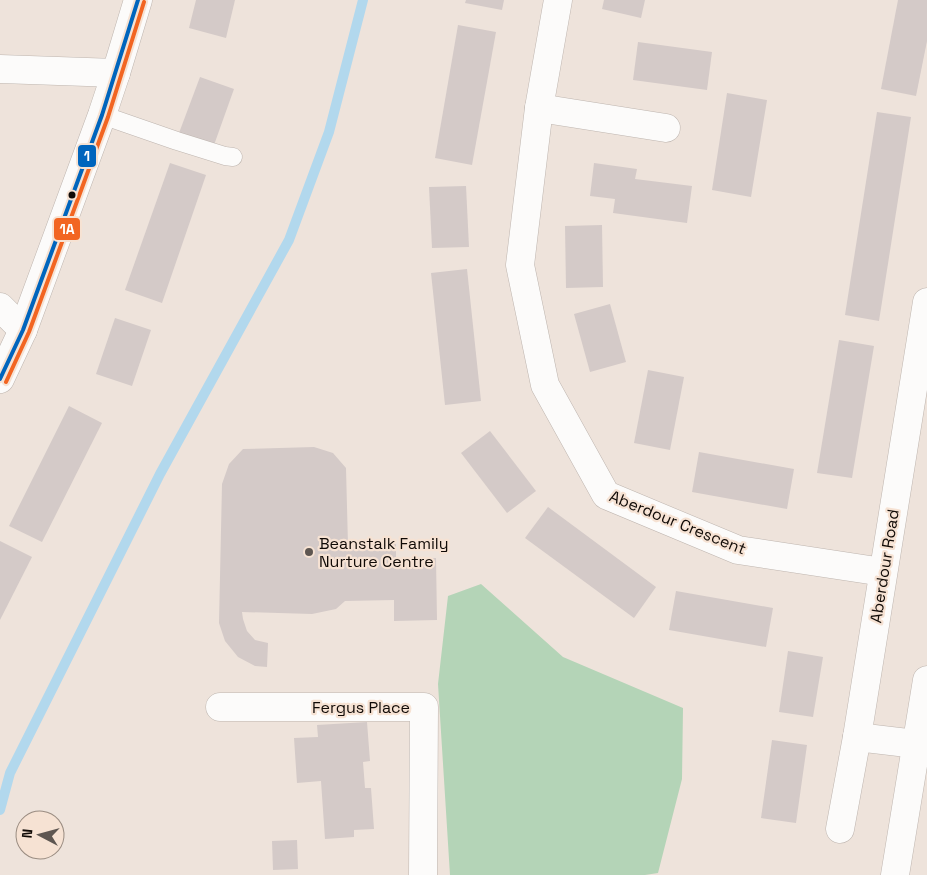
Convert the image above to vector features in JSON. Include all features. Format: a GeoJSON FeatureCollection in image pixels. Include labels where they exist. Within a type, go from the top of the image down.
{"type":"FeatureCollection","features":[{"type":"Feature","properties":{"kind":"street"},"geometry":{"type":"LineString","coordinates":[[0,379],[23,330],[102,115],[138,0]]}},
{"type":"Feature","properties":{"kind":"street","name":"Aberdour Crescent"},"geometry":{"type":"LineString","coordinates":[[558,0],[539,108],[520,265],[545,385],[606,495],[738,550],[883,572]]}},
{"type":"Feature","properties":{"kind":"street"},"geometry":{"type":"LineString","coordinates":[[0,69],[116,73]]}},
{"type":"Feature","properties":{"kind":"street"},"geometry":{"type":"LineString","coordinates":[[539,108],[666,128]]}},
{"type":"Feature","properties":{"kind":"street","name":"Aberdour Road"},"geometry":{"type":"LineString","coordinates":[[840,829],[857,737],[927,302]]}},
{"type":"Feature","properties":{"kind":"street"},"geometry":{"type":"LineString","coordinates":[[0,307],[23,330]]}},
{"type":"Feature","properties":{"kind":"street"},"geometry":{"type":"LineString","coordinates":[[895,875],[927,680]]}},
{"type":"Feature","properties":{"kind":"street","name":"Fergus Place"},"geometry":{"type":"LineString","coordinates":[[220,708],[424,707],[423,875]]}},
{"type":"Feature","properties":{"kind":"street"},"geometry":{"type":"LineString","coordinates":[[857,737],[916,744]]}},
{"type":"Feature","properties":{"kind":"lane"},"geometry":{"type":"LineString","coordinates":[[102,115],[177,141],[233,157]]}},
{"type":"Feature","properties":{"kind":"green space"},"geometry":{"type":"Polygon","coordinates":[[[481,584],[563,657],[683,708],[682,779],[658,873],[645,875],[450,875],[438,684],[448,596],[481,584]]]}},
{"type":"Feature","properties":{"kind":"building"},"geometry":{"type":"Polygon","coordinates":[[[196,0],[235,0],[226,38],[189,28],[196,0]]]}},
{"type":"Feature","properties":{"kind":"building"},"geometry":{"type":"Polygon","coordinates":[[[466,0],[504,0],[502,10],[465,3],[466,0]]]}},
{"type":"Feature","properties":{"kind":"building"},"geometry":{"type":"Polygon","coordinates":[[[604,0],[645,0],[641,18],[602,9],[604,0]]]}},
{"type":"Feature","properties":{"kind":"building"},"geometry":{"type":"Polygon","coordinates":[[[898,0],[927,0],[927,41],[916,96],[881,89],[898,0]]]}},
{"type":"Feature","properties":{"kind":"building"},"geometry":{"type":"Polygon","coordinates":[[[458,25],[496,32],[472,165],[435,158],[458,25]]]}},
{"type":"Feature","properties":{"kind":"building"},"geometry":{"type":"Polygon","coordinates":[[[638,42],[712,52],[707,90],[633,80],[638,42]]]}},
{"type":"Feature","properties":{"kind":"building"},"geometry":{"type":"Polygon","coordinates":[[[200,77],[234,89],[214,145],[179,133],[200,77]]]}},
{"type":"Feature","properties":{"kind":"building"},"geometry":{"type":"Polygon","coordinates":[[[727,93],[767,100],[751,197],[712,190],[727,93]]]}},
{"type":"Feature","properties":{"kind":"building"},"geometry":{"type":"Polygon","coordinates":[[[877,112],[911,117],[879,321],[845,315],[877,112]]]}},
{"type":"Feature","properties":{"kind":"building"},"geometry":{"type":"Polygon","coordinates":[[[170,163],[206,175],[162,303],[125,290],[170,163]]]}},
{"type":"Feature","properties":{"kind":"building"},"geometry":{"type":"Polygon","coordinates":[[[594,163],[637,169],[635,179],[692,186],[687,223],[613,213],[615,199],[590,196],[594,163]]]}},
{"type":"Feature","properties":{"kind":"building"},"geometry":{"type":"Polygon","coordinates":[[[466,186],[469,247],[432,248],[429,187],[466,186]]]}},
{"type":"Feature","properties":{"kind":"building"},"geometry":{"type":"Polygon","coordinates":[[[602,225],[603,287],[566,288],[565,226],[602,225]]]}},
{"type":"Feature","properties":{"kind":"building"},"geometry":{"type":"Polygon","coordinates":[[[467,269],[481,401],[445,405],[431,273],[467,269]]]}},
{"type":"Feature","properties":{"kind":"building"},"geometry":{"type":"Polygon","coordinates":[[[610,304],[626,362],[590,372],[574,314],[610,304]]]}},
{"type":"Feature","properties":{"kind":"building"},"geometry":{"type":"Polygon","coordinates":[[[115,318],[151,330],[132,386],[96,374],[115,318]]]}},
{"type":"Feature","properties":{"kind":"building"},"geometry":{"type":"Polygon","coordinates":[[[839,340],[874,346],[852,478],[817,473],[839,340]]]}},
{"type":"Feature","properties":{"kind":"building"},"geometry":{"type":"Polygon","coordinates":[[[648,370],[684,377],[670,450],[634,443],[648,370]]]}},
{"type":"Feature","properties":{"kind":"building"},"geometry":{"type":"Polygon","coordinates":[[[69,406],[102,423],[42,542],[9,526],[69,406]]]}},
{"type":"Feature","properties":{"kind":"building"},"geometry":{"type":"Polygon","coordinates":[[[490,431],[536,491],[507,513],[461,453],[490,431]]]}},
{"type":"Feature","properties":{"kind":"building","name":"Beanstalk Family Nurture Centre"},"geometry":{"type":"Polygon","coordinates":[[[314,447],[333,453],[346,468],[348,545],[396,544],[396,559],[436,558],[437,620],[394,621],[394,600],[345,601],[336,609],[312,614],[242,612],[247,631],[255,640],[268,643],[267,667],[255,666],[238,657],[225,641],[219,623],[222,484],[229,464],[243,449],[314,447]]]}},
{"type":"Feature","properties":{"kind":"building"},"geometry":{"type":"Polygon","coordinates":[[[699,452],[794,469],[787,509],[692,492],[699,452]]]}},
{"type":"Feature","properties":{"kind":"building"},"geometry":{"type":"Polygon","coordinates":[[[548,507],[656,587],[634,618],[525,538],[548,507]]]}},
{"type":"Feature","properties":{"kind":"building"},"geometry":{"type":"Polygon","coordinates":[[[0,541],[32,557],[0,620],[0,541]]]}},
{"type":"Feature","properties":{"kind":"building"},"geometry":{"type":"Polygon","coordinates":[[[676,591],[773,608],[766,647],[669,630],[676,591]]]}},
{"type":"Feature","properties":{"kind":"building"},"geometry":{"type":"Polygon","coordinates":[[[788,651],[823,657],[813,717],[779,712],[788,651]]]}},
{"type":"Feature","properties":{"kind":"building"},"geometry":{"type":"Polygon","coordinates":[[[367,722],[370,761],[363,762],[365,788],[371,788],[374,829],[354,830],[354,837],[325,839],[321,781],[297,783],[294,738],[318,737],[317,725],[367,722]]]}},
{"type":"Feature","properties":{"kind":"building"},"geometry":{"type":"Polygon","coordinates":[[[772,740],[807,745],[796,823],[761,818],[772,740]]]}},
{"type":"Feature","properties":{"kind":"building"},"geometry":{"type":"Polygon","coordinates":[[[297,840],[298,869],[273,870],[272,841],[297,840]]]}},
{"type":"Feature","properties":{"kind":"waterway"},"geometry":{"type":"LineString","coordinates":[[0,810],[10,773],[160,474],[289,240],[329,132],[363,0]]}},
{"type":"Feature","properties":{"kind":"transit line","name":"1"},"geometry":{"type":"LineString","coordinates":[[0,379],[23,330],[102,115],[138,0]]}},
{"type":"Feature","properties":{"kind":"transit line","name":"1A"},"geometry":{"type":"LineString","coordinates":[[6,382],[29,332],[108,117],[144,2]]}},
{"type":"Feature","properties":{"kind":"place","name":"Beanstalk Family Nurture Centre"},"geometry":{"type":"Point","coordinates":[309,552]}}]}
